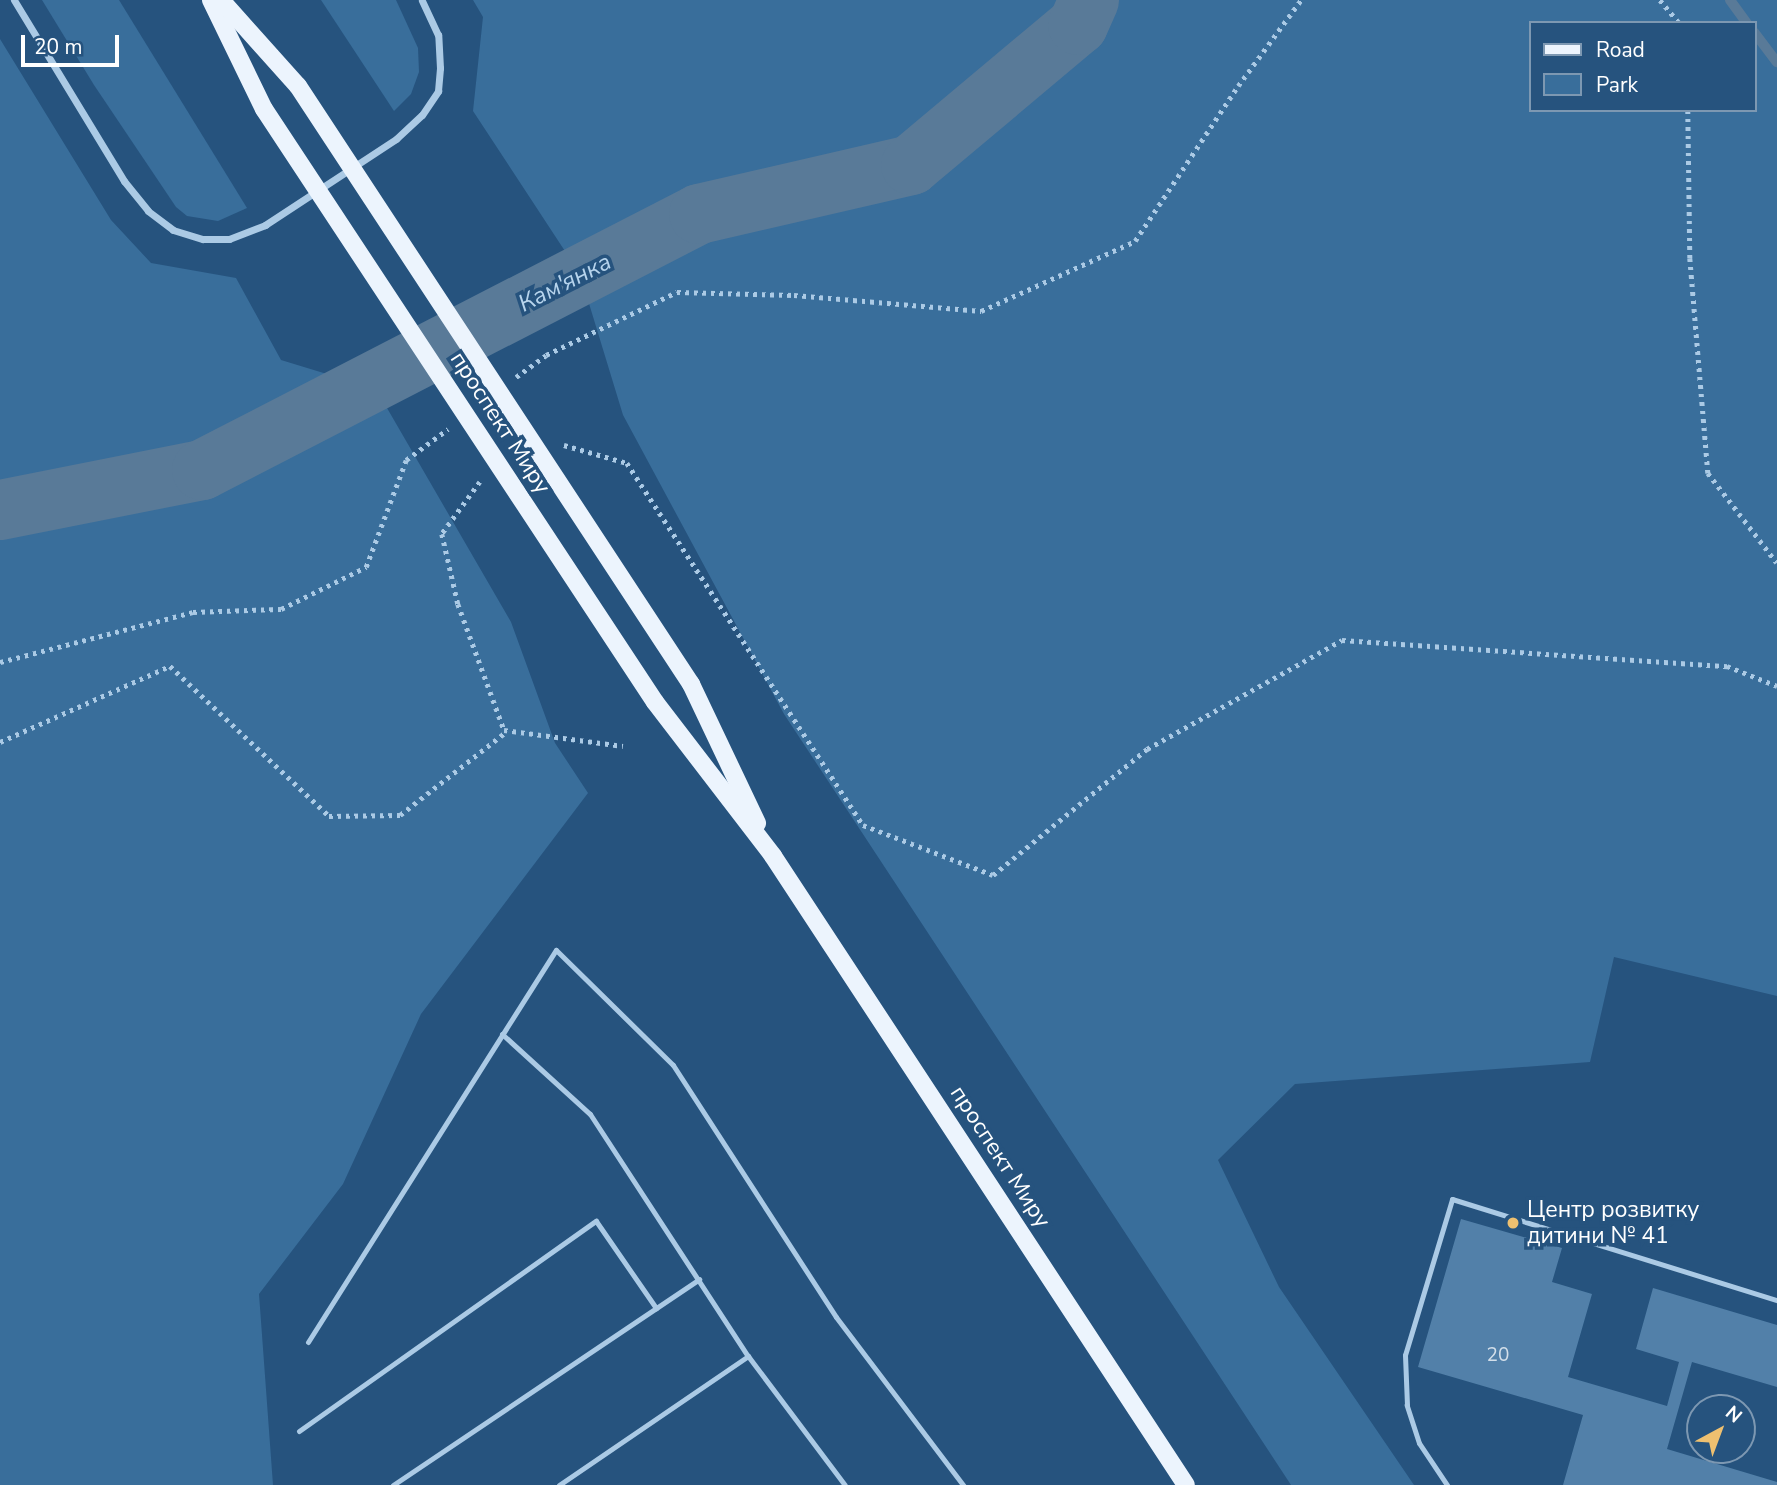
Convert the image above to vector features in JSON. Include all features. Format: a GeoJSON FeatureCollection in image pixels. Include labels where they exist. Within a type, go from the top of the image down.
{"type":"FeatureCollection","features":[{"type":"Feature","properties":{"kind":"main road","name":"проспект Миру"},"geometry":{"type":"LineString","coordinates":[[211,0],[264,109],[655,702],[773,856],[1186,1485]]}},
{"type":"Feature","properties":{"kind":"main road","name":"проспект Миру"},"geometry":{"type":"LineString","coordinates":[[221,0],[298,86],[691,684],[773,856]]}},
{"type":"Feature","properties":{"kind":"street"},"geometry":{"type":"LineString","coordinates":[[14,0],[124,181],[148,211],[173,230],[203,239],[229,239],[265,225],[396,139],[422,115],[438,91],[440,68],[438,35],[422,0]]}},
{"type":"Feature","properties":{"kind":"lane"},"geometry":{"type":"LineString","coordinates":[[308,1342],[556,950],[673,1065],[836,1317],[963,1485]]}},
{"type":"Feature","properties":{"kind":"lane"},"geometry":{"type":"LineString","coordinates":[[502,1034],[590,1114],[748,1356],[845,1485]]}},
{"type":"Feature","properties":{"kind":"lane"},"geometry":{"type":"LineString","coordinates":[[1447,1485],[1419,1443],[1407,1405],[1405,1355],[1452,1199],[1777,1300]]}},
{"type":"Feature","properties":{"kind":"lane"},"geometry":{"type":"LineString","coordinates":[[299,1431],[596,1221],[656,1308]]}},
{"type":"Feature","properties":{"kind":"lane"},"geometry":{"type":"LineString","coordinates":[[393,1485],[699,1279]]}},
{"type":"Feature","properties":{"kind":"lane"},"geometry":{"type":"LineString","coordinates":[[559,1485],[748,1356]]}},
{"type":"Feature","properties":{"kind":"path"},"geometry":{"type":"LineString","coordinates":[[514,379],[546,355],[677,292],[794,295],[981,311],[1135,241],[1238,86],[1301,0]]}},
{"type":"Feature","properties":{"kind":"path"},"geometry":{"type":"LineString","coordinates":[[1660,0],[1677,21]]}},
{"type":"Feature","properties":{"kind":"path"},"geometry":{"type":"LineString","coordinates":[[1688,112],[1690,258],[1708,473],[1777,563]]}},
{"type":"Feature","properties":{"kind":"path"},"geometry":{"type":"LineString","coordinates":[[0,662],[193,612],[281,609],[366,567],[406,460],[449,428]]}},
{"type":"Feature","properties":{"kind":"path"},"geometry":{"type":"LineString","coordinates":[[740,632],[863,825],[993,875],[1147,749],[1342,640],[1727,666],[1777,686]]}},
{"type":"Feature","properties":{"kind":"path"},"geometry":{"type":"LineString","coordinates":[[0,742],[170,666],[328,816],[400,815],[504,730],[623,746]]}},
{"type":"Feature","properties":{"kind":"green space"},"geometry":{"type":"Polygon","coordinates":[[[42,0],[119,0],[247,208],[218,221],[187,216],[176,207],[94,85],[42,0]]]}},
{"type":"Feature","properties":{"kind":"green space"},"geometry":{"type":"Polygon","coordinates":[[[321,0],[396,0],[418,48],[419,72],[411,94],[394,111],[321,0]]]}},
{"type":"Feature","properties":{"kind":"green space"},"geometry":{"type":"Polygon","coordinates":[[[473,0],[1777,0],[1777,996],[1614,957],[1590,1062],[1295,1084],[1218,1160],[1279,1287],[1414,1485],[1291,1485],[784,714],[623,415],[580,274],[473,111],[483,17],[473,0]]]}},
{"type":"Feature","properties":{"kind":"green space"},"geometry":{"type":"Polygon","coordinates":[[[0,39],[111,220],[151,263],[236,278],[281,360],[376,389],[511,622],[555,743],[588,793],[421,1014],[343,1184],[259,1294],[273,1485],[0,1485],[0,39]]]}},
{"type":"Feature","properties":{"kind":"building","name":"Центр розвитку дитини № 41"},"geometry":{"type":"Polygon","coordinates":[[[1461,1219],[1562,1248],[1552,1282],[1592,1294],[1568,1377],[1667,1406],[1679,1362],[1636,1349],[1653,1288],[1777,1325],[1777,1387],[1692,1362],[1667,1449],[1686,1455],[1686,1464],[1717,1464],[1777,1482],[1777,1485],[1563,1485],[1583,1415],[1418,1367],[1461,1219]]]}},
{"type":"Feature","properties":{"kind":"waterway","name":"Кам'янка"},"geometry":{"type":"LineString","coordinates":[[0,510],[202,470],[699,214],[911,165],[1078,25],[1089,0]]}},
{"type":"Feature","properties":{"kind":"waterway"},"geometry":{"type":"LineString","coordinates":[[1730,0],[1746,21]]}},
{"type":"Feature","properties":{"kind":"waterway"},"geometry":{"type":"LineString","coordinates":[[1756,35],[1777,62]]}},
{"type":"Feature","properties":{"kind":"place","name":"Центр розвитку дитини № 41"},"geometry":{"type":"Point","coordinates":[1513,1223]}}]}
